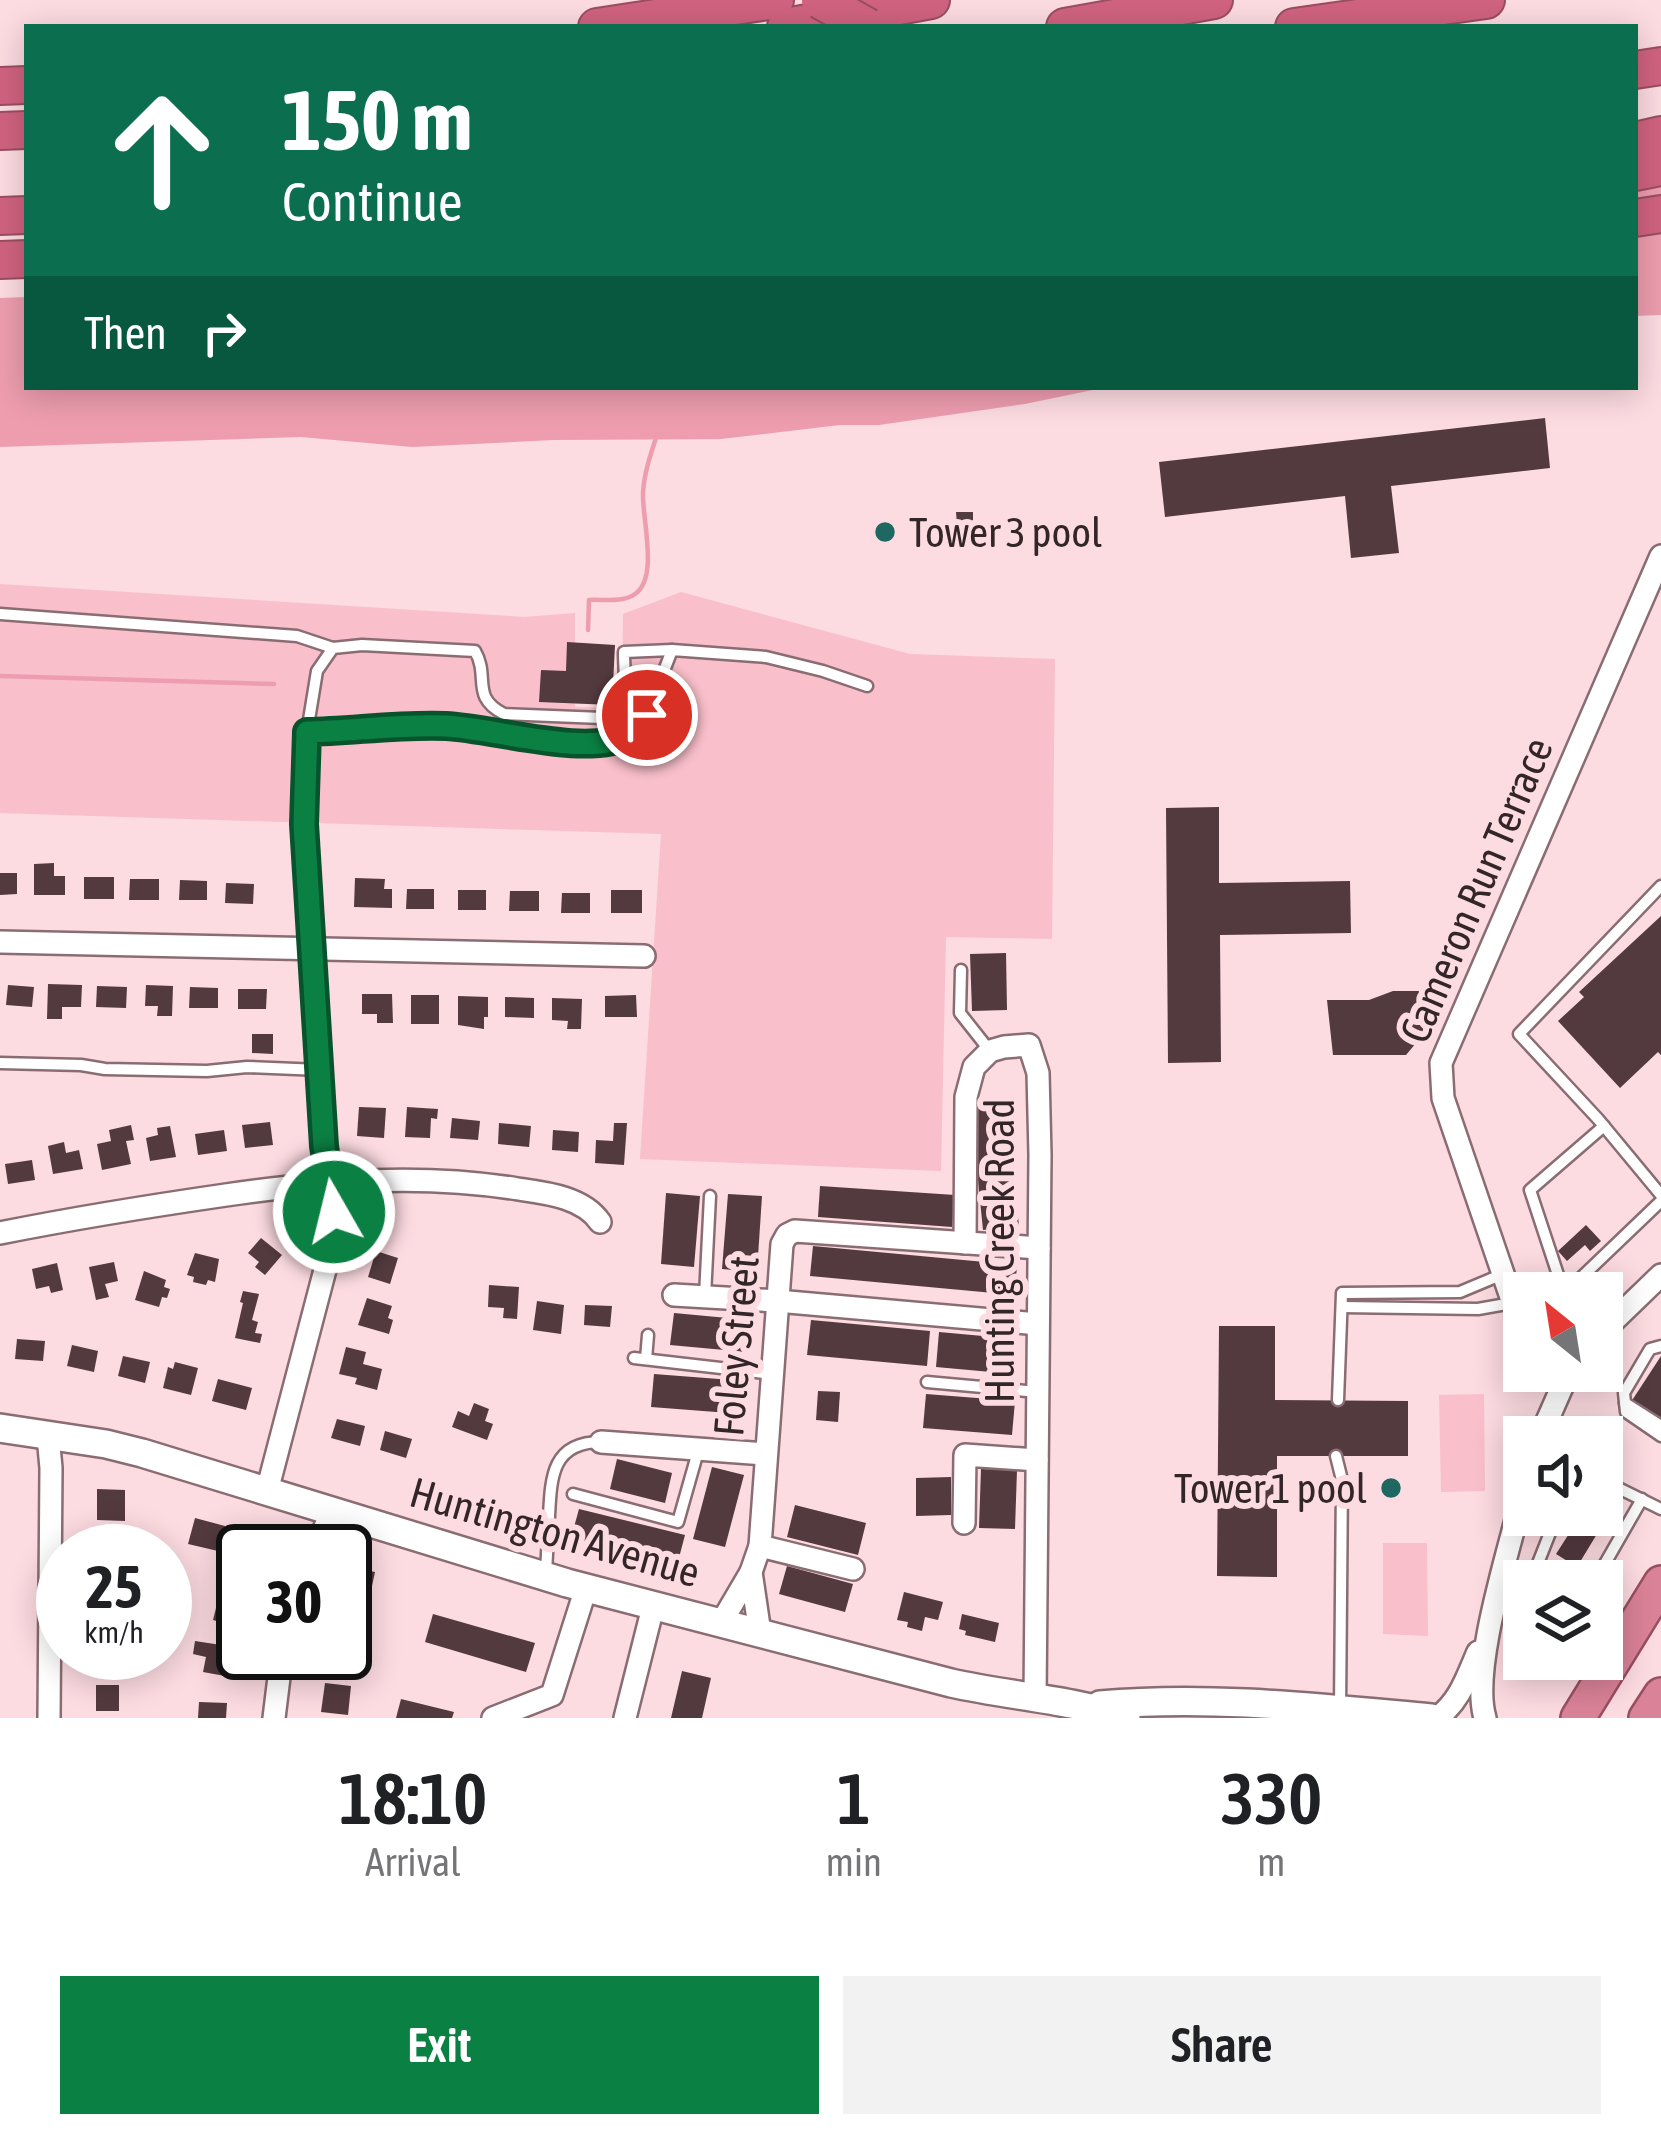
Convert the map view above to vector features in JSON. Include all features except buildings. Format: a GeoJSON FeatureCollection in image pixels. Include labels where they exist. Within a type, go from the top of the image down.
{"type":"FeatureCollection","features":[{"type":"Feature","properties":{"kind":"highway"},"geometry":{"type":"LineString","coordinates":[[617,24],[775,0]]}},
{"type":"Feature","properties":{"kind":"highway"},"geometry":{"type":"LineString","coordinates":[[820,0],[863,24]]}},
{"type":"Feature","properties":{"kind":"highway"},"geometry":{"type":"LineString","coordinates":[[802,24],[931,0]]}},
{"type":"Feature","properties":{"kind":"highway"},"geometry":{"type":"LineString","coordinates":[[1082,24],[1214,0]]}},
{"type":"Feature","properties":{"kind":"highway"},"geometry":{"type":"LineString","coordinates":[[1315,24],[1486,0]]}},
{"type":"Feature","properties":{"kind":"highway"},"geometry":{"type":"LineString","coordinates":[[1623,1618],[1661,1583]]}},
{"type":"Feature","properties":{"kind":"highway"},"geometry":{"type":"LineString","coordinates":[[1578,1718],[1594,1680]]}},
{"type":"Feature","properties":{"kind":"highway"},"geometry":{"type":"LineString","coordinates":[[1646,1718],[1661,1695]]}},
{"type":"Feature","properties":{"kind":"main road","name":"Huntington Avenue"},"geometry":{"type":"LineString","coordinates":[[0,1428],[142,1453],[653,1607],[951,1683],[1126,1718]]}},
{"type":"Feature","properties":{"kind":"main road","name":"Huntington Avenue"},"geometry":{"type":"LineString","coordinates":[[1089,1712],[1173,1701],[1434,1718]]}},
{"type":"Feature","properties":{"kind":"street","name":"Cameron Run Terrace"},"geometry":{"type":"LineString","coordinates":[[1503,1274],[1443,1097],[1441,1063],[1661,556]]}},
{"type":"Feature","properties":{"kind":"street"},"geometry":{"type":"LineString","coordinates":[[267,1491],[331,1247],[334,1212],[304,824]]}},
{"type":"Feature","properties":{"kind":"street"},"geometry":{"type":"LineString","coordinates":[[0,942],[644,956]]}},
{"type":"Feature","properties":{"kind":"street","name":"Hunting Creek Road"},"geometry":{"type":"LineString","coordinates":[[965,1243],[966,1097],[974,1067],[989,1052],[1029,1045],[1038,1073],[1035,1699]]}},
{"type":"Feature","properties":{"kind":"street"},"geometry":{"type":"LineString","coordinates":[[0,1233],[116,1210],[373,1179],[472,1181],[567,1199],[598,1216],[600,1222]]}},
{"type":"Feature","properties":{"kind":"street","name":"Foley Street"},"geometry":{"type":"LineString","coordinates":[[721,1623],[752,1572],[760,1546],[776,1301],[787,1235],[795,1231],[1039,1248]]}},
{"type":"Feature","properties":{"kind":"street"},"geometry":{"type":"LineString","coordinates":[[1623,1312],[1661,1275]]}},
{"type":"Feature","properties":{"kind":"street"},"geometry":{"type":"LineString","coordinates":[[674,1295],[1038,1324]]}},
{"type":"Feature","properties":{"kind":"street"},"geometry":{"type":"LineString","coordinates":[[49,1436],[49,1718]]}},
{"type":"Feature","properties":{"kind":"street"},"geometry":{"type":"LineString","coordinates":[[601,1442],[766,1454]]}},
{"type":"Feature","properties":{"kind":"street"},"geometry":{"type":"LineString","coordinates":[[964,1523],[964,1455],[1037,1460]]}},
{"type":"Feature","properties":{"kind":"street"},"geometry":{"type":"LineString","coordinates":[[326,1524],[331,1511]]}},
{"type":"Feature","properties":{"kind":"street"},"geometry":{"type":"LineString","coordinates":[[760,1546],[853,1569]]}},
{"type":"Feature","properties":{"kind":"street","name":"Foley Street"},"geometry":{"type":"LineString","coordinates":[[752,1572],[760,1634]]}},
{"type":"Feature","properties":{"kind":"street"},"geometry":{"type":"LineString","coordinates":[[493,1718],[552,1696],[586,1588]]}},
{"type":"Feature","properties":{"kind":"street"},"geometry":{"type":"LineString","coordinates":[[1434,1718],[1452,1707],[1459,1696],[1503,1604]]}},
{"type":"Feature","properties":{"kind":"street"},"geometry":{"type":"LineString","coordinates":[[625,1718],[653,1607]]}},
{"type":"Feature","properties":{"kind":"street"},"geometry":{"type":"LineString","coordinates":[[1484,1718],[1480,1697],[1491,1623]]}},
{"type":"Feature","properties":{"kind":"street"},"geometry":{"type":"LineString","coordinates":[[274,1718],[279,1680]]}},
{"type":"Feature","properties":{"kind":"lane"},"geometry":{"type":"LineString","coordinates":[[0,614],[297,636],[332,648],[362,645],[475,651],[481,661],[485,701],[504,714],[602,718],[614,713],[621,706],[624,652],[672,650],[766,657],[867,686]]}},
{"type":"Feature","properties":{"kind":"lane"},"geometry":{"type":"LineString","coordinates":[[304,824],[307,732],[316,671],[332,648]]}},
{"type":"Feature","properties":{"kind":"lane"},"geometry":{"type":"LineString","coordinates":[[307,732],[448,726],[521,739],[614,740],[638,729],[672,650]]}},
{"type":"Feature","properties":{"kind":"lane"},"geometry":{"type":"LineString","coordinates":[[1586,1272],[1661,1198],[1604,1126],[1519,1034],[1661,886]]}},
{"type":"Feature","properties":{"kind":"lane"},"geometry":{"type":"LineString","coordinates":[[961,970],[960,1013],[989,1052]]}},
{"type":"Feature","properties":{"kind":"lane"},"geometry":{"type":"LineString","coordinates":[[0,1063],[105,1069],[320,1070]]}},
{"type":"Feature","properties":{"kind":"lane"},"geometry":{"type":"LineString","coordinates":[[1558,1272],[1530,1190],[1604,1126]]}},
{"type":"Feature","properties":{"kind":"lane"},"geometry":{"type":"LineString","coordinates":[[704,1296],[710,1196]]}},
{"type":"Feature","properties":{"kind":"lane"},"geometry":{"type":"LineString","coordinates":[[1337,1400],[1342,1292],[1460,1292],[1503,1274]]}},
{"type":"Feature","properties":{"kind":"lane"},"geometry":{"type":"LineString","coordinates":[[1342,1307],[1478,1309],[1503,1305]]}},
{"type":"Feature","properties":{"kind":"lane"},"geometry":{"type":"LineString","coordinates":[[648,1336],[640,1358],[772,1374]]}},
{"type":"Feature","properties":{"kind":"lane"},"geometry":{"type":"LineString","coordinates":[[1661,1346],[1650,1349],[1624,1393],[1626,1412],[1661,1436]]}},
{"type":"Feature","properties":{"kind":"lane"},"geometry":{"type":"LineString","coordinates":[[927,1382],[1038,1393]]}},
{"type":"Feature","properties":{"kind":"lane"},"geometry":{"type":"LineString","coordinates":[[1625,1403],[1661,1426]]}},
{"type":"Feature","properties":{"kind":"lane"},"geometry":{"type":"LineString","coordinates":[[545,1576],[552,1474],[573,1447],[601,1442]]}},
{"type":"Feature","properties":{"kind":"lane"},"geometry":{"type":"LineString","coordinates":[[573,1494],[678,1522],[699,1448]]}},
{"type":"Feature","properties":{"kind":"lane"},"geometry":{"type":"LineString","coordinates":[[1336,1456],[1342,1480],[1340,1710]]}},
{"type":"Feature","properties":{"kind":"lane"},"geometry":{"type":"LineString","coordinates":[[1623,1490],[1661,1509]]}},
{"type":"Feature","properties":{"kind":"lane"},"geometry":{"type":"LineString","coordinates":[[1606,1560],[1642,1499]]}},
{"type":"Feature","properties":{"kind":"shaded area"},"geometry":{"type":"Polygon","coordinates":[[[1661,158],[1661,315],[1638,316],[1638,160],[1661,158]]]}},
{"type":"Feature","properties":{"kind":"shaded area"},"geometry":{"type":"Polygon","coordinates":[[[24,297],[24,390],[1093,390],[879,425],[721,439],[412,447],[301,437],[0,447],[0,298],[24,297]]]}},
{"type":"Feature","properties":{"kind":"shaded area"},"geometry":{"type":"Polygon","coordinates":[[[0,584],[524,617],[575,613],[575,707],[622,708],[623,614],[681,592],[910,654],[1055,659],[1052,939],[946,937],[941,1171],[640,1159],[661,834],[0,813],[0,584]]]}},
{"type":"Feature","properties":{"kind":"shaded area"},"geometry":{"type":"Polygon","coordinates":[[[1484,1394],[1485,1491],[1441,1492],[1439,1395],[1484,1394]]]}},
{"type":"Feature","properties":{"kind":"shaded area"},"geometry":{"type":"Polygon","coordinates":[[[1383,1543],[1427,1543],[1428,1636],[1383,1634],[1383,1543]]]}},
{"type":"Feature","properties":{"kind":"waterway"},"geometry":{"type":"LineString","coordinates":[[588,630],[589,600],[630,597],[646,575],[643,493],[656,438]]}},
{"type":"Feature","properties":{"kind":"waterway"},"geometry":{"type":"LineString","coordinates":[[0,676],[274,684]]}},
{"type":"Feature","properties":{"kind":"place","name":"Tower 3 pool"},"geometry":{"type":"Point","coordinates":[885,532]}},
{"type":"Feature","properties":{"kind":"place","name":"Tower 1 pool"},"geometry":{"type":"Point","coordinates":[1391,1488]}},
{"type":"Feature","properties":{"kind":"route"},"geometry":{"type":"LineString","coordinates":[[334,1212],[324,1146],[304,824],[307,732],[448,726],[521,739],[586,742],[630,735],[647,715]]}}]}
